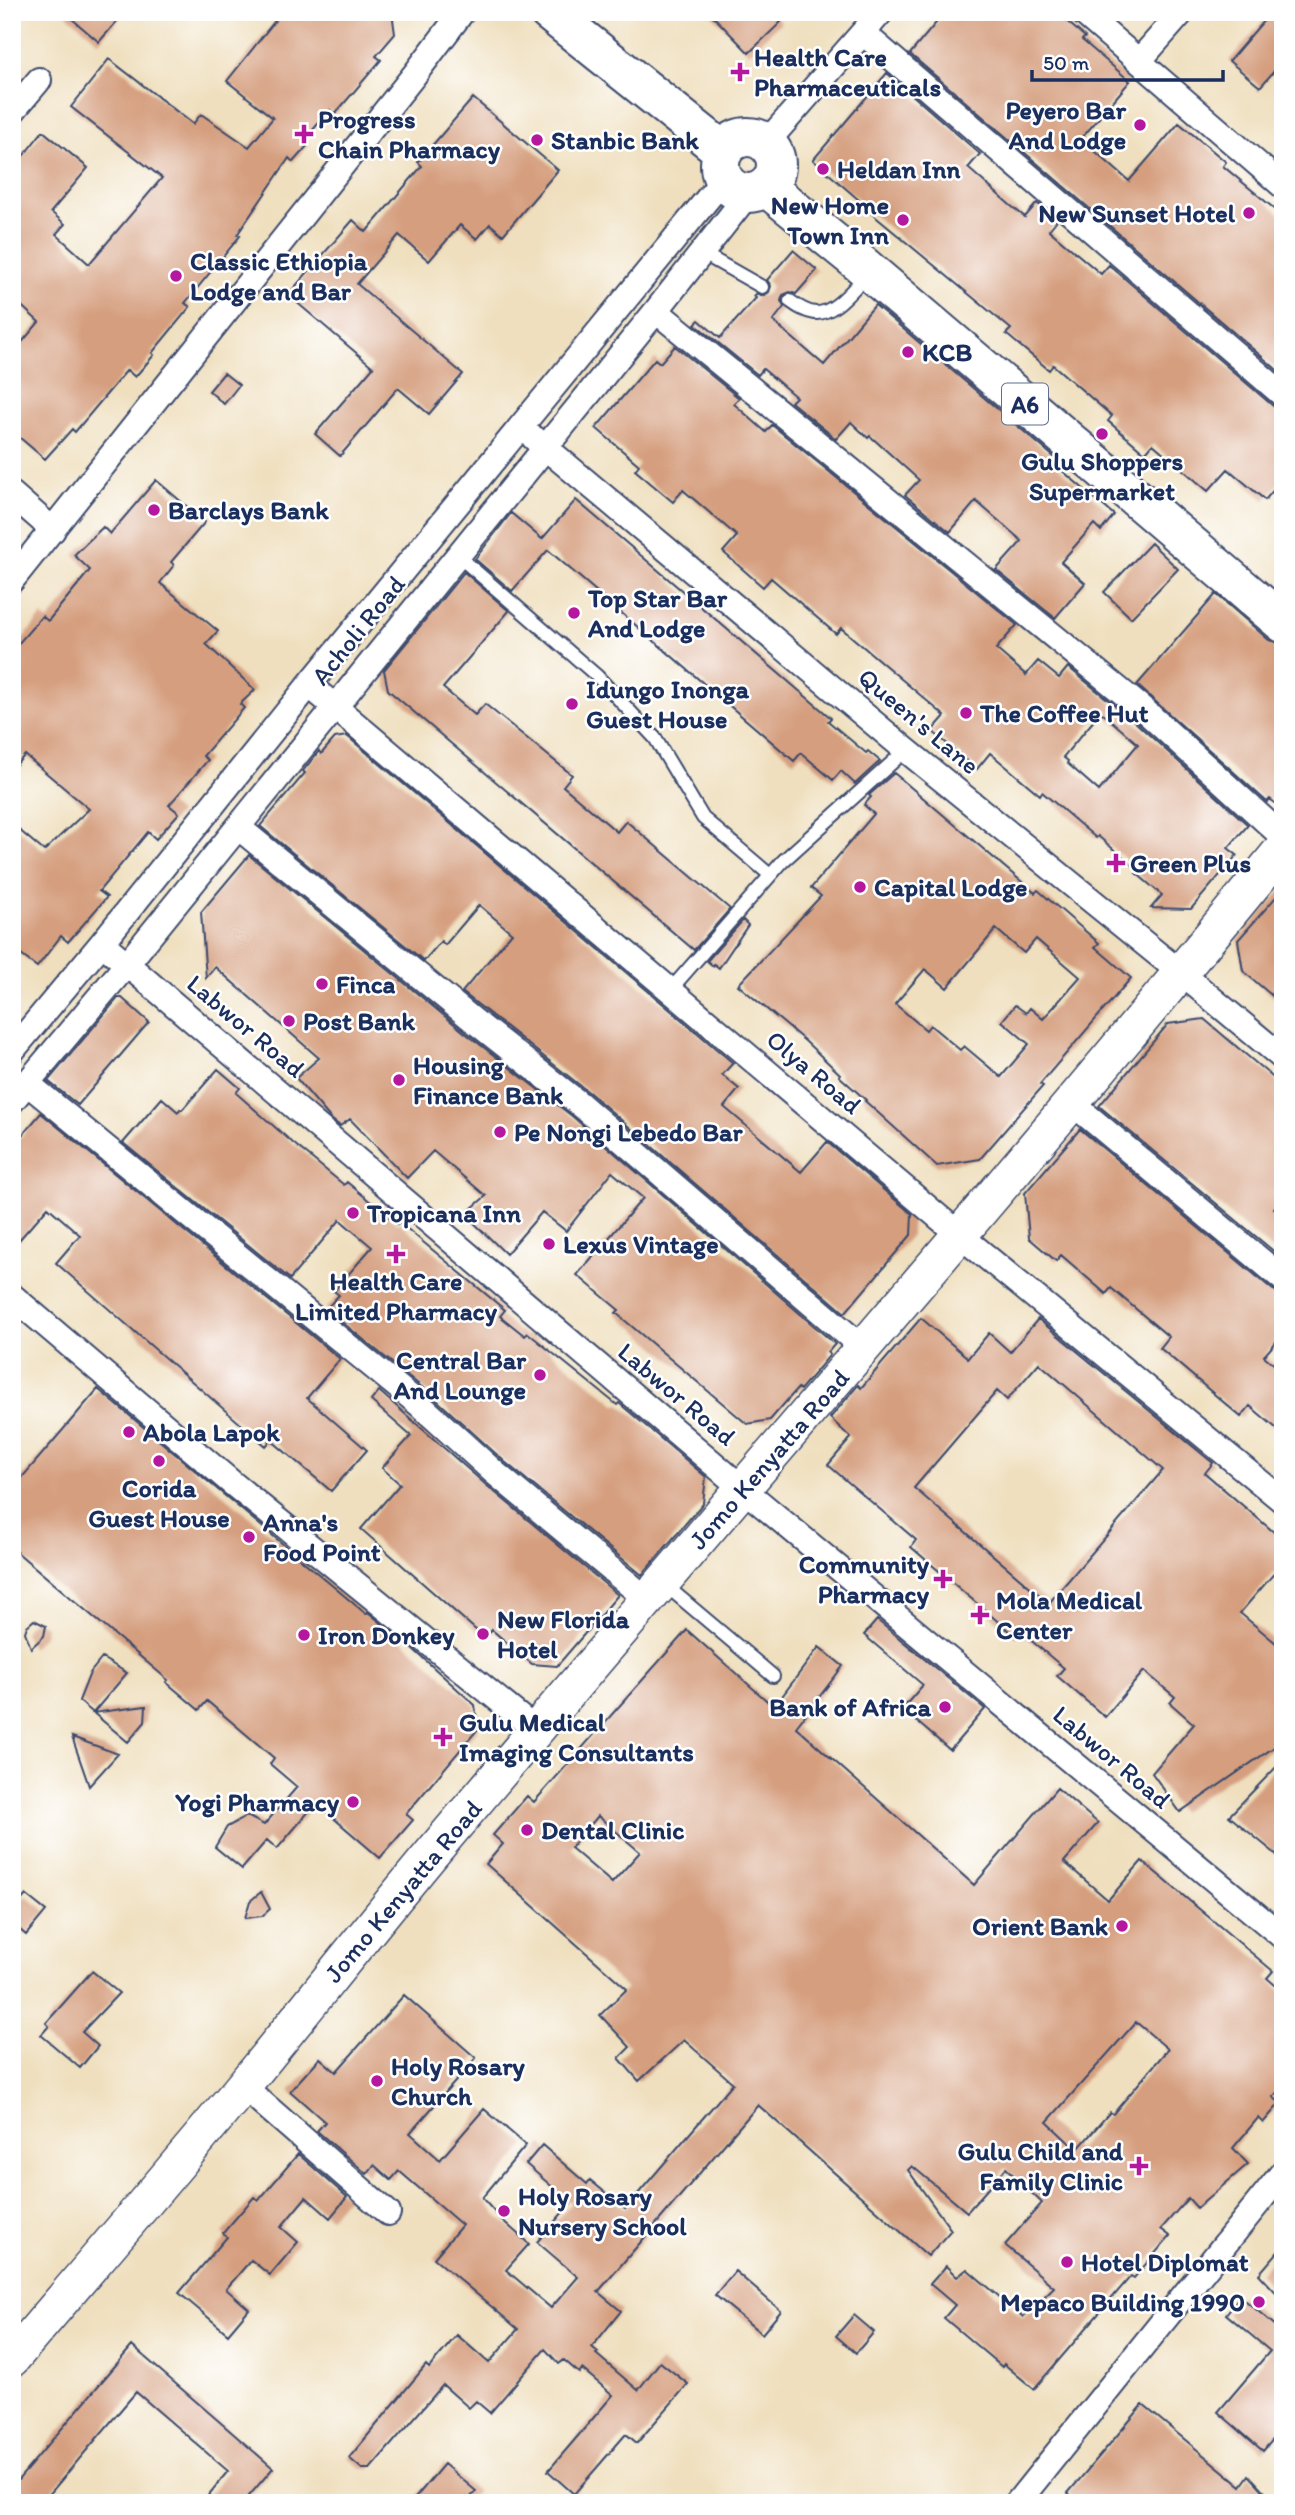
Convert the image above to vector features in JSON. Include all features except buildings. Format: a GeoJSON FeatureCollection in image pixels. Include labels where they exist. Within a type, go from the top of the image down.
{"type":"FeatureCollection","features":[{"type":"Feature","properties":{"kind":"main road","name":"A6"},"geometry":{"type":"LineString","coordinates":[[549,12],[740,178],[870,272],[1283,623]]}},
{"type":"Feature","properties":{"kind":"main road"},"geometry":{"type":"LineString","coordinates":[[740,178],[729,144],[747,136],[766,143]]}},
{"type":"Feature","properties":{"kind":"main road","name":"Jomo Kenyatta Road"},"geometry":{"type":"LineString","coordinates":[[12,2359],[243,2086],[394,1899],[742,1488],[961,1236],[1283,848]]}},
{"type":"Feature","properties":{"kind":"street"},"geometry":{"type":"LineString","coordinates":[[12,580],[462,12]]}},
{"type":"Feature","properties":{"kind":"street"},"geometry":{"type":"LineString","coordinates":[[766,143],[881,12]]}},
{"type":"Feature","properties":{"kind":"street"},"geometry":{"type":"LineString","coordinates":[[1082,12],[1283,186]]}},
{"type":"Feature","properties":{"kind":"street"},"geometry":{"type":"LineString","coordinates":[[1139,61],[1182,12]]}},
{"type":"Feature","properties":{"kind":"street"},"geometry":{"type":"LineString","coordinates":[[863,33],[1283,395]]}},
{"type":"Feature","properties":{"kind":"street"},"geometry":{"type":"LineString","coordinates":[[12,113],[38,80]]}},
{"type":"Feature","properties":{"kind":"street","name":"Acholi Road"},"geometry":{"type":"LineString","coordinates":[[19,1092],[127,964],[702,253],[740,178]]}},
{"type":"Feature","properties":{"kind":"street","name":"Acholi Road"},"geometry":{"type":"LineString","coordinates":[[12,1051],[520,427],[740,178]]}},
{"type":"Feature","properties":{"kind":"street"},"geometry":{"type":"LineString","coordinates":[[656,311],[1144,710],[1283,837]]}},
{"type":"Feature","properties":{"kind":"street","name":"Queen's Lane"},"geometry":{"type":"LineString","coordinates":[[520,427],[906,750],[1283,1058]]}},
{"type":"Feature","properties":{"kind":"street"},"geometry":{"type":"LineString","coordinates":[[12,494],[53,530]]}},
{"type":"Feature","properties":{"kind":"street","name":"Olya Road"},"geometry":{"type":"LineString","coordinates":[[310,685],[961,1236],[1283,1501]]}},
{"type":"Feature","properties":{"kind":"street"},"geometry":{"type":"LineString","coordinates":[[238,827],[582,1105],[864,1349]]}},
{"type":"Feature","properties":{"kind":"street","name":"Labwor Road"},"geometry":{"type":"LineString","coordinates":[[102,943],[742,1488],[1283,1937]]}},
{"type":"Feature","properties":{"kind":"street"},"geometry":{"type":"LineString","coordinates":[[19,1092],[420,1405],[495,1473],[656,1592]]}},
{"type":"Feature","properties":{"kind":"street"},"geometry":{"type":"LineString","coordinates":[[1072,1103],[1283,1279]]}},
{"type":"Feature","properties":{"kind":"street"},"geometry":{"type":"LineString","coordinates":[[12,1296],[232,1483],[537,1731]]}},
{"type":"Feature","properties":{"kind":"street"},"geometry":{"type":"LineString","coordinates":[[243,2086],[388,2213]]}},
{"type":"Feature","properties":{"kind":"street"},"geometry":{"type":"LineString","coordinates":[[1017,2503],[1283,2172]]}},
{"type":"Feature","properties":{"kind":"lane"},"geometry":{"type":"LineString","coordinates":[[702,253],[762,287]]}},
{"type":"Feature","properties":{"kind":"lane"},"geometry":{"type":"LineString","coordinates":[[790,301],[807,312],[818,314],[834,307],[870,272]]}},
{"type":"Feature","properties":{"kind":"lane"},"geometry":{"type":"LineString","coordinates":[[457,555],[597,676],[655,738],[703,818],[770,875]]}},
{"type":"Feature","properties":{"kind":"lane"},"geometry":{"type":"LineString","coordinates":[[671,989],[783,861],[906,750]]}},
{"type":"Feature","properties":{"kind":"lane"},"geometry":{"type":"LineString","coordinates":[[656,1592],[773,1676]]}},
{"type":"Feature","properties":{"kind":"place","name":"Health Care Pharmaceuticals"},"geometry":{"type":"Point","coordinates":[740,72]}},
{"type":"Feature","properties":{"kind":"place","name":"Peyero Bar And Lodge"},"geometry":{"type":"Point","coordinates":[1140,125]}},
{"type":"Feature","properties":{"kind":"place","name":"Progress Chain Pharmacy"},"geometry":{"type":"Point","coordinates":[304,134]}},
{"type":"Feature","properties":{"kind":"place","name":"Stanbic Bank"},"geometry":{"type":"Point","coordinates":[537,140]}},
{"type":"Feature","properties":{"kind":"place","name":"Heldan Inn"},"geometry":{"type":"Point","coordinates":[823,169]}},
{"type":"Feature","properties":{"kind":"place","name":"New Sunset Hotel"},"geometry":{"type":"Point","coordinates":[1249,213]}},
{"type":"Feature","properties":{"kind":"place","name":"New Home Town Inn"},"geometry":{"type":"Point","coordinates":[903,220]}},
{"type":"Feature","properties":{"kind":"place","name":"Classic Ethiopia Lodge and Bar"},"geometry":{"type":"Point","coordinates":[176,276]}},
{"type":"Feature","properties":{"kind":"place","name":"KCB"},"geometry":{"type":"Point","coordinates":[908,352]}},
{"type":"Feature","properties":{"kind":"place","name":"Gulu Shoppers Supermarket"},"geometry":{"type":"Point","coordinates":[1102,434]}},
{"type":"Feature","properties":{"kind":"place","name":"Barclays Bank"},"geometry":{"type":"Point","coordinates":[154,510]}},
{"type":"Feature","properties":{"kind":"place","name":"Top Star Bar And Lodge"},"geometry":{"type":"Point","coordinates":[574,613]}},
{"type":"Feature","properties":{"kind":"place","name":"Idungo Inonga Guest House"},"geometry":{"type":"Point","coordinates":[572,704]}},
{"type":"Feature","properties":{"kind":"place","name":"The Coffee Hut"},"geometry":{"type":"Point","coordinates":[966,713]}},
{"type":"Feature","properties":{"kind":"place","name":"Green Plus"},"geometry":{"type":"Point","coordinates":[1116,863]}},
{"type":"Feature","properties":{"kind":"place","name":"Capital Lodge"},"geometry":{"type":"Point","coordinates":[860,887]}},
{"type":"Feature","properties":{"kind":"place","name":"Finca"},"geometry":{"type":"Point","coordinates":[322,984]}},
{"type":"Feature","properties":{"kind":"place","name":"Post Bank"},"geometry":{"type":"Point","coordinates":[289,1021]}},
{"type":"Feature","properties":{"kind":"place","name":"Housing Finance Bank"},"geometry":{"type":"Point","coordinates":[399,1080]}},
{"type":"Feature","properties":{"kind":"place","name":"Pe Nongi Lebedo Bar"},"geometry":{"type":"Point","coordinates":[500,1132]}},
{"type":"Feature","properties":{"kind":"place","name":"Tropicana Inn"},"geometry":{"type":"Point","coordinates":[353,1213]}},
{"type":"Feature","properties":{"kind":"place","name":"Lexus Vintage"},"geometry":{"type":"Point","coordinates":[549,1244]}},
{"type":"Feature","properties":{"kind":"place","name":"Health Care Limited Pharmacy"},"geometry":{"type":"Point","coordinates":[396,1254]}},
{"type":"Feature","properties":{"kind":"place","name":"Central Bar And Lounge"},"geometry":{"type":"Point","coordinates":[540,1375]}},
{"type":"Feature","properties":{"kind":"place","name":"Abola Lapok"},"geometry":{"type":"Point","coordinates":[129,1432]}},
{"type":"Feature","properties":{"kind":"place","name":"Corida Guest House"},"geometry":{"type":"Point","coordinates":[159,1461]}},
{"type":"Feature","properties":{"kind":"place","name":"Anna's Food Point"},"geometry":{"type":"Point","coordinates":[249,1537]}},
{"type":"Feature","properties":{"kind":"place","name":"Community Pharmacy"},"geometry":{"type":"Point","coordinates":[943,1579]}},
{"type":"Feature","properties":{"kind":"place","name":"Mola Medical Center"},"geometry":{"type":"Point","coordinates":[980,1615]}},
{"type":"Feature","properties":{"kind":"place","name":"New Florida Hotel"},"geometry":{"type":"Point","coordinates":[483,1634]}},
{"type":"Feature","properties":{"kind":"place","name":"Iron Donkey"},"geometry":{"type":"Point","coordinates":[304,1635]}},
{"type":"Feature","properties":{"kind":"place","name":"Bank of Africa"},"geometry":{"type":"Point","coordinates":[945,1707]}},
{"type":"Feature","properties":{"kind":"place","name":"Gulu Medical Imaging Consultants"},"geometry":{"type":"Point","coordinates":[443,1737]}},
{"type":"Feature","properties":{"kind":"place","name":"Yogi Pharmacy"},"geometry":{"type":"Point","coordinates":[353,1802]}},
{"type":"Feature","properties":{"kind":"place","name":"Dental Clinic"},"geometry":{"type":"Point","coordinates":[527,1830]}},
{"type":"Feature","properties":{"kind":"place","name":"Orient Bank"},"geometry":{"type":"Point","coordinates":[1122,1926]}},
{"type":"Feature","properties":{"kind":"place","name":"Holy Rosary Church"},"geometry":{"type":"Point","coordinates":[377,2081]}},
{"type":"Feature","properties":{"kind":"place","name":"Gulu Child and Family Clinic"},"geometry":{"type":"Point","coordinates":[1139,2166]}},
{"type":"Feature","properties":{"kind":"place","name":"Holy Rosary Nursery School"},"geometry":{"type":"Point","coordinates":[504,2211]}},
{"type":"Feature","properties":{"kind":"place","name":"Hotel Diplomat"},"geometry":{"type":"Point","coordinates":[1067,2262]}},
{"type":"Feature","properties":{"kind":"place","name":"Mepaco Building 1990"},"geometry":{"type":"Point","coordinates":[1259,2302]}}]}
